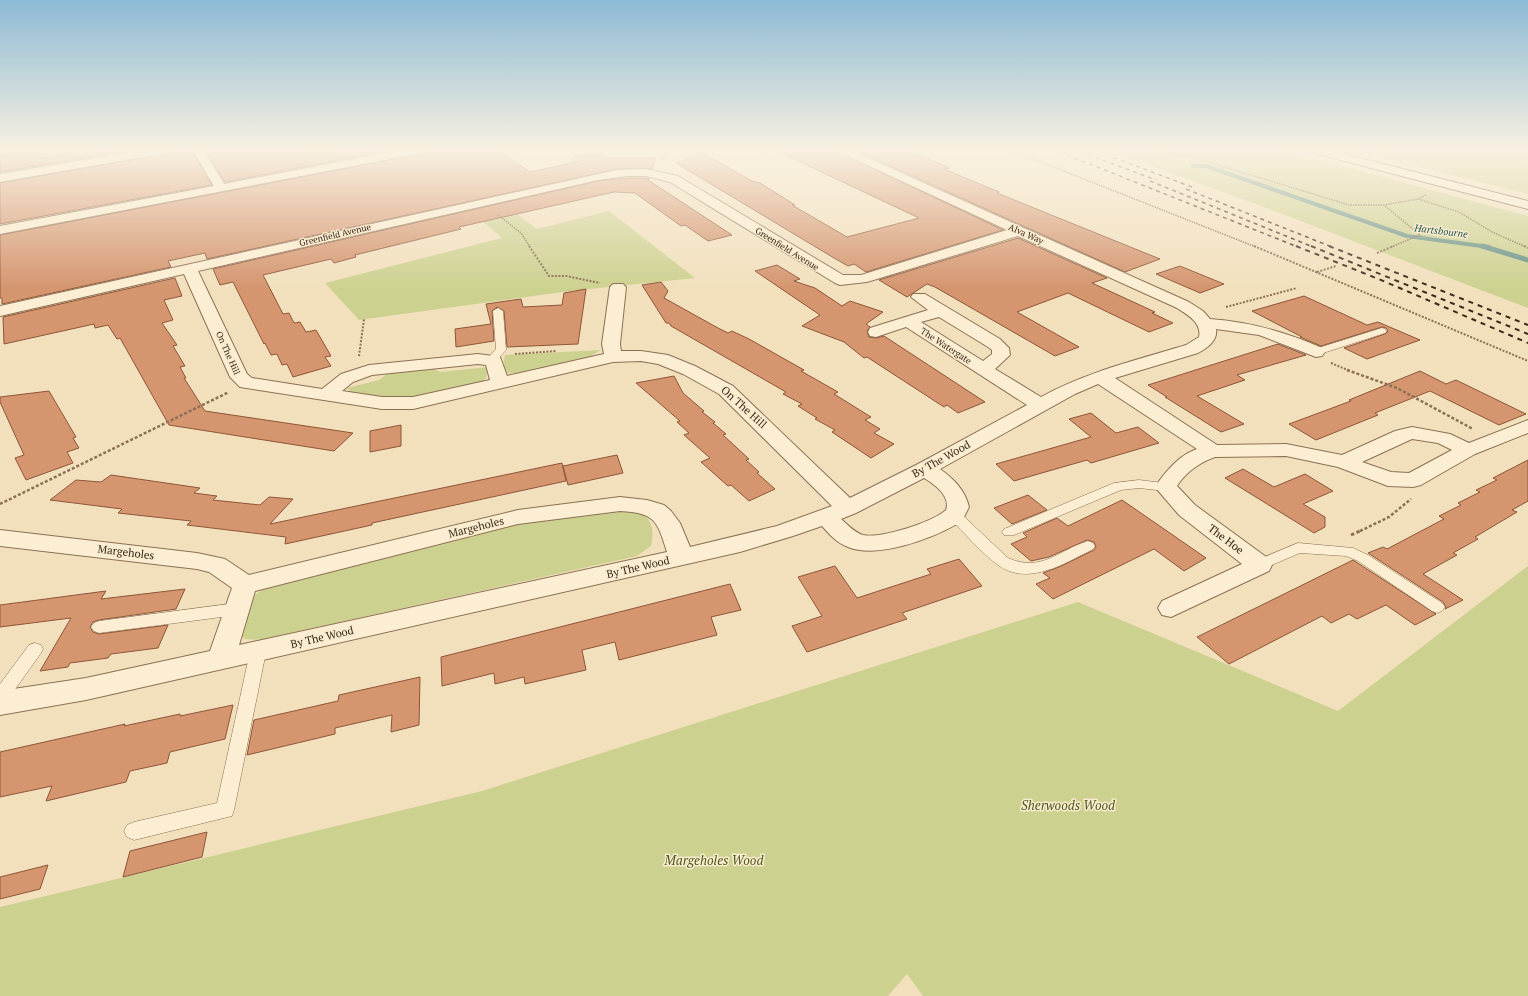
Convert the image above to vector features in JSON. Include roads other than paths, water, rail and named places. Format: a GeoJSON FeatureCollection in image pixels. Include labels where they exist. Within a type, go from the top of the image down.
{"type":"FeatureCollection","features":[{"type":"Feature","properties":{"kind":"street"},"geometry":{"type":"LineString","coordinates":[[0,230],[182,195]]}},
{"type":"Feature","properties":{"kind":"street","name":"Greenfield Avenue"},"geometry":{"type":"LineString","coordinates":[[0,310],[511,195]]}},
{"type":"Feature","properties":{"kind":"street","name":"Greenfield Avenue"},"geometry":{"type":"LineString","coordinates":[[701,195],[829,275],[846,281],[868,277],[1019,231]]}},
{"type":"Feature","properties":{"kind":"street","name":"Alva Way"},"geometry":{"type":"LineString","coordinates":[[941,195],[1199,316]]}},
{"type":"Feature","properties":{"kind":"street"},"geometry":{"type":"LineString","coordinates":[[1491,195],[1528,205]]}},
{"type":"Feature","properties":{"kind":"street","name":"On The Hill"},"geometry":{"type":"LineString","coordinates":[[189,268],[239,377],[246,383],[382,403],[413,403],[613,357],[641,356],[662,359],[689,370],[726,390],[848,508]]}},
{"type":"Feature","properties":{"kind":"street"},"geometry":{"type":"LineString","coordinates":[[613,357],[611,344],[618,287]]}},
{"type":"Feature","properties":{"kind":"street","name":"The Watergate"},"geometry":{"type":"LineString","coordinates":[[919,297],[1000,348],[1001,355],[984,370]]}},
{"type":"Feature","properties":{"kind":"street","name":"The Watergate"},"geometry":{"type":"LineString","coordinates":[[876,332],[941,311]]}},
{"type":"Feature","properties":{"kind":"street"},"geometry":{"type":"LineString","coordinates":[[1199,316],[1272,332],[1316,352]]}},
{"type":"Feature","properties":{"kind":"street","name":"By The Wood"},"geometry":{"type":"LineString","coordinates":[[0,703],[86,689],[221,660],[740,544],[826,517],[848,508],[925,469],[1068,390],[1100,377],[1198,346],[1204,342],[1208,335],[1199,316]]}},
{"type":"Feature","properties":{"kind":"street","name":"The Watergate"},"geometry":{"type":"LineString","coordinates":[[908,321],[1040,405]]}},
{"type":"Feature","properties":{"kind":"street"},"geometry":{"type":"LineString","coordinates":[[326,395],[339,383],[358,373],[417,364],[478,359],[491,360],[495,364],[495,372],[500,384]]}},
{"type":"Feature","properties":{"kind":"street"},"geometry":{"type":"LineString","coordinates":[[1100,377],[1213,451]]}},
{"type":"Feature","properties":{"kind":"street"},"geometry":{"type":"LineString","coordinates":[[1166,487],[1173,476],[1197,456],[1213,451],[1286,450],[1344,462],[1388,479],[1413,480],[1468,450],[1528,426]]}},
{"type":"Feature","properties":{"kind":"street"},"geometry":{"type":"LineString","coordinates":[[1344,462],[1402,434],[1412,433],[1443,438],[1468,450]]}},
{"type":"Feature","properties":{"kind":"street"},"geometry":{"type":"LineString","coordinates":[[826,517],[851,539],[860,544],[887,543],[949,520],[954,515],[958,507],[956,498],[949,486],[925,469]]}},
{"type":"Feature","properties":{"kind":"street","name":"The Hoe"},"geometry":{"type":"LineString","coordinates":[[1166,487],[1186,510],[1260,565]]}},
{"type":"Feature","properties":{"kind":"street","name":"Margeholes"},"geometry":{"type":"LineString","coordinates":[[0,538],[197,561],[216,565],[245,585],[518,517],[620,504],[648,507],[660,512],[673,532],[680,557]]}},
{"type":"Feature","properties":{"kind":"street"},"geometry":{"type":"LineString","coordinates":[[1171,608],[1260,565]]}},
{"type":"Feature","properties":{"kind":"street"},"geometry":{"type":"LineString","coordinates":[[221,660],[245,585]]}},
{"type":"Feature","properties":{"kind":"lane"},"geometry":{"type":"LineString","coordinates":[[491,360],[502,350],[498,311]]}},
{"type":"Feature","properties":{"kind":"lane"},"geometry":{"type":"LineString","coordinates":[[1316,352],[1382,332]]}},
{"type":"Feature","properties":{"kind":"lane"},"geometry":{"type":"LineString","coordinates":[[1009,532],[1119,486],[1139,484],[1166,487]]}},
{"type":"Feature","properties":{"kind":"lane"},"geometry":{"type":"LineString","coordinates":[[954,515],[1003,562],[1010,566],[1034,570],[1046,567],[1088,546]]}},
{"type":"Feature","properties":{"kind":"lane"},"geometry":{"type":"LineString","coordinates":[[1260,565],[1298,548],[1348,551],[1363,558],[1437,607]]}},
{"type":"Feature","properties":{"kind":"lane"},"geometry":{"type":"LineString","coordinates":[[99,627],[237,609]]}},
{"type":"Feature","properties":{"kind":"lane"},"geometry":{"type":"LineString","coordinates":[[0,697],[35,649]]}},
{"type":"Feature","properties":{"kind":"lane"},"geometry":{"type":"LineString","coordinates":[[134,831],[225,810],[258,652]]}},
{"type":"Feature","properties":{"kind":"waterway","name":"Hartsbourne"},"geometry":{"type":"LineString","coordinates":[[1291,195],[1407,236],[1482,246]]}},
{"type":"Feature","properties":{"kind":"waterway","name":"Hartsbourne"},"geometry":{"type":"LineString","coordinates":[[1482,246],[1489,247]]}},
{"type":"Feature","properties":{"kind":"waterway","name":"Hartsbourne"},"geometry":{"type":"LineString","coordinates":[[1482,246],[1528,260]]}},
{"type":"Feature","properties":{"kind":"railway"},"geometry":{"type":"LineString","coordinates":[[1169,195],[1298,247]]}},
{"type":"Feature","properties":{"kind":"railway"},"geometry":{"type":"LineString","coordinates":[[1186,195],[1313,247]]}},
{"type":"Feature","properties":{"kind":"railway"},"geometry":{"type":"LineString","coordinates":[[1202,195],[1332,247]]}},
{"type":"Feature","properties":{"kind":"railway"},"geometry":{"type":"LineString","coordinates":[[1296,246],[1381,280],[1528,343]]}},
{"type":"Feature","properties":{"kind":"railway"},"geometry":{"type":"LineString","coordinates":[[1311,246],[1528,334]]}},
{"type":"Feature","properties":{"kind":"railway"},"geometry":{"type":"LineString","coordinates":[[1329,246],[1528,325]]}},
{"type":"Feature","properties":{"kind":"park label","name":"Sherwoods Wood"},"geometry":{"type":"Point","coordinates":[1068,805]}},
{"type":"Feature","properties":{"kind":"park label","name":"Margeholes Wood"},"geometry":{"type":"Point","coordinates":[714,860]}}]}
